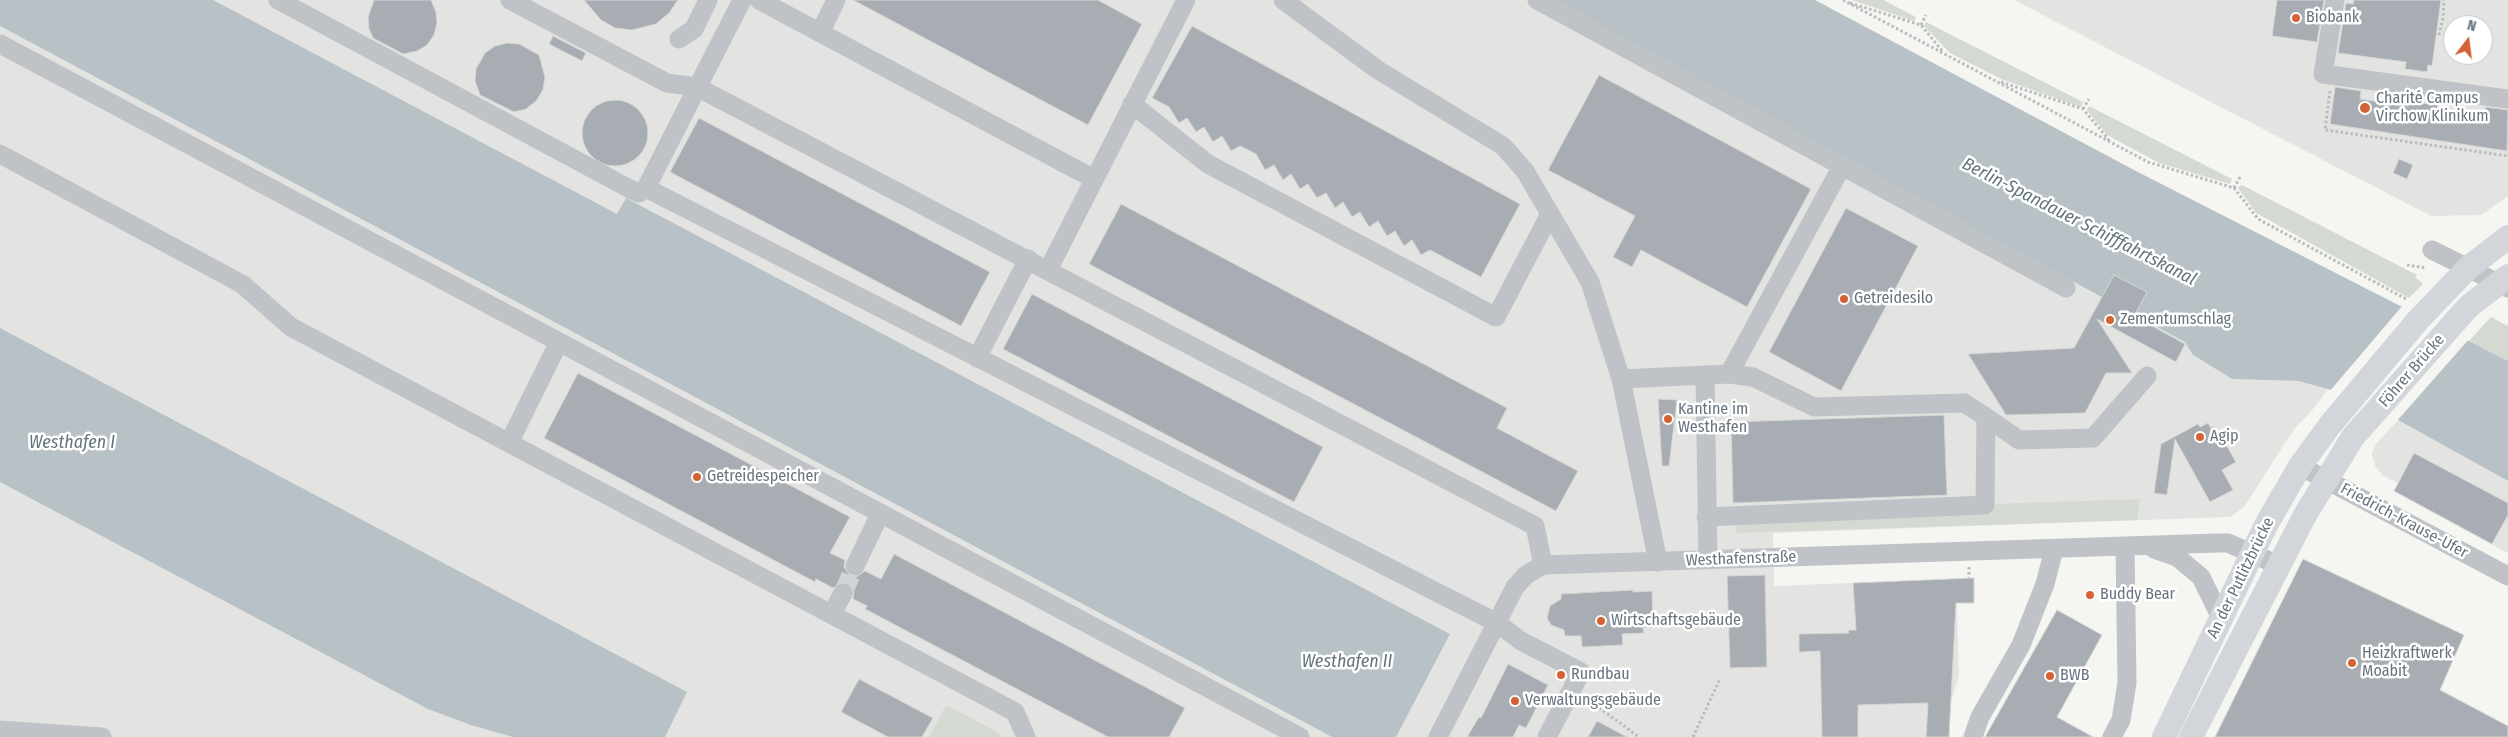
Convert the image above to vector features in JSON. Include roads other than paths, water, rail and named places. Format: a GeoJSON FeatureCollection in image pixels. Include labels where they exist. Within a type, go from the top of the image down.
{"type":"FeatureCollection","features":[{"type":"Feature","properties":{"kind":"main road","name":"Föhrer Brücke"},"geometry":{"type":"LineString","coordinates":[[2330,425],[2445,291],[2468,268],[2508,237]]}},
{"type":"Feature","properties":{"kind":"main road","name":"Föhrer Brücke"},"geometry":{"type":"LineString","coordinates":[[2353,437],[2471,305],[2505,282]]}},
{"type":"Feature","properties":{"kind":"main road","name":"An der Putlitzbrücke"},"geometry":{"type":"LineString","coordinates":[[2164,737],[2252,553],[2300,466],[2330,425]]}},
{"type":"Feature","properties":{"kind":"main road","name":"An der Putlitzbrücke"},"geometry":{"type":"LineString","coordinates":[[2196,727],[2278,565],[2326,480],[2353,437]]}},
{"type":"Feature","properties":{"kind":"street"},"geometry":{"type":"LineString","coordinates":[[278,0],[639,193],[646,188],[742,0]]}},
{"type":"Feature","properties":{"kind":"street"},"geometry":{"type":"LineString","coordinates":[[510,0],[667,83],[697,88],[1028,259],[1535,526],[1543,566]]}},
{"type":"Feature","properties":{"kind":"street"},"geometry":{"type":"LineString","coordinates":[[679,39],[694,30],[708,0]]}},
{"type":"Feature","properties":{"kind":"street"},"geometry":{"type":"LineString","coordinates":[[759,0],[1094,178]]}},
{"type":"Feature","properties":{"kind":"street"},"geometry":{"type":"LineString","coordinates":[[820,33],[836,0]]}},
{"type":"Feature","properties":{"kind":"street"},"geometry":{"type":"LineString","coordinates":[[1048,270],[1186,0]]}},
{"type":"Feature","properties":{"kind":"street"},"geometry":{"type":"LineString","coordinates":[[1283,0],[1378,70],[1503,146],[1525,171],[1590,282],[1621,379],[1658,562]]}},
{"type":"Feature","properties":{"kind":"street"},"geometry":{"type":"LineString","coordinates":[[1538,0],[2066,288]]}},
{"type":"Feature","properties":{"kind":"street"},"geometry":{"type":"LineString","coordinates":[[2335,0],[2323,74],[2508,99]]}},
{"type":"Feature","properties":{"kind":"street"},"geometry":{"type":"LineString","coordinates":[[0,44],[1300,737]]}},
{"type":"Feature","properties":{"kind":"street"},"geometry":{"type":"LineString","coordinates":[[1132,104],[1208,164],[1496,317],[1550,214]]}},
{"type":"Feature","properties":{"kind":"street"},"geometry":{"type":"LineString","coordinates":[[0,154],[242,284],[291,327],[1015,712],[1026,737]]}},
{"type":"Feature","properties":{"kind":"street"},"geometry":{"type":"LineString","coordinates":[[1729,374],[1842,166]]}},
{"type":"Feature","properties":{"kind":"street"},"geometry":{"type":"LineString","coordinates":[[646,188],[1496,623],[1520,641],[1581,672],[1547,737]]}},
{"type":"Feature","properties":{"kind":"street"},"geometry":{"type":"LineString","coordinates":[[2432,250],[2468,268],[2505,282]]}},
{"type":"Feature","properties":{"kind":"street"},"geometry":{"type":"LineString","coordinates":[[977,358],[1028,259]]}},
{"type":"Feature","properties":{"kind":"street"},"geometry":{"type":"LineString","coordinates":[[509,443],[559,342]]}},
{"type":"Feature","properties":{"kind":"street"},"geometry":{"type":"LineString","coordinates":[[1621,379],[1729,374],[1753,377],[1814,407],[1964,403],[2019,440],[2093,438],[2147,376]]}},
{"type":"Feature","properties":{"kind":"street"},"geometry":{"type":"LineString","coordinates":[[1705,376],[1708,560]]}},
{"type":"Feature","properties":{"kind":"street"},"geometry":{"type":"LineString","coordinates":[[1706,517],[1984,505],[1986,417]]}},
{"type":"Feature","properties":{"kind":"street","name":"Friedrich-Krause-Ufer"},"geometry":{"type":"LineString","coordinates":[[2300,466],[2508,576]]}},
{"type":"Feature","properties":{"kind":"street"},"geometry":{"type":"LineString","coordinates":[[855,566],[880,514]]}},
{"type":"Feature","properties":{"kind":"street","name":"Westhafenstraße"},"geometry":{"type":"LineString","coordinates":[[1438,737],[1515,587],[1526,574],[1543,566],[2217,542],[2228,543],[2278,565]]}},
{"type":"Feature","properties":{"kind":"street"},"geometry":{"type":"LineString","coordinates":[[2112,737],[2121,720],[2127,683],[2134,546]]}},
{"type":"Feature","properties":{"kind":"street","name":"Westhafenstraße"},"geometry":{"type":"LineString","coordinates":[[2134,546],[2169,554],[2190,567],[2207,587],[2221,618]]}},
{"type":"Feature","properties":{"kind":"street"},"geometry":{"type":"LineString","coordinates":[[1973,737],[1980,717],[2021,644],[2045,584],[2054,549]]}},
{"type":"Feature","properties":{"kind":"street"},"geometry":{"type":"LineString","coordinates":[[832,614],[843,593]]}},
{"type":"Feature","properties":{"kind":"street"},"geometry":{"type":"LineString","coordinates":[[0,730],[102,737]]}},
{"type":"Feature","properties":{"kind":"water","name":"Westhafen II"},"geometry":{"type":"Polygon","coordinates":[[[0,0],[213,0],[617,214],[626,198],[1450,634],[1396,737],[1332,737],[0,26],[0,0]]]}},
{"type":"Feature","properties":{"kind":"water","name":"Berlin-Spandauer Schifffahrtskanal"},"geometry":{"type":"Polygon","coordinates":[[[1552,0],[1815,0],[2134,170],[2508,361],[2508,481],[2398,420],[2328,389],[2298,381],[2232,379],[2193,355],[2185,342],[1552,0]]]}},
{"type":"Feature","properties":{"kind":"water","name":"Westhafen I"},"geometry":{"type":"Polygon","coordinates":[[[0,328],[687,692],[665,737],[513,737],[471,725],[428,709],[0,482],[0,328]]]}},
{"type":"Feature","properties":{"kind":"tunnel"},"geometry":{"type":"LineString","coordinates":[[843,593],[855,566]]}},
{"type":"Feature","properties":{"kind":"place","name":"Biobank"},"geometry":{"type":"Point","coordinates":[2296,18]}},
{"type":"Feature","properties":{"kind":"place","name":"Charité Campus Virchow Klinikum"},"geometry":{"type":"Point","coordinates":[2365,108]}},
{"type":"Feature","properties":{"kind":"place","name":"Getreidesilo"},"geometry":{"type":"Point","coordinates":[1844,299]}},
{"type":"Feature","properties":{"kind":"place","name":"Zementumschlag"},"geometry":{"type":"Point","coordinates":[2110,320]}},
{"type":"Feature","properties":{"kind":"place","name":"Kantine im Westhafen"},"geometry":{"type":"Point","coordinates":[1668,419]}},
{"type":"Feature","properties":{"kind":"place","name":"Agip"},"geometry":{"type":"Point","coordinates":[2200,437]}},
{"type":"Feature","properties":{"kind":"place","name":"Getreidespeicher"},"geometry":{"type":"Point","coordinates":[697,477]}},
{"type":"Feature","properties":{"kind":"place","name":"Buddy Bear"},"geometry":{"type":"Point","coordinates":[2090,595]}},
{"type":"Feature","properties":{"kind":"place","name":"Wirtschaftsgebäude"},"geometry":{"type":"Point","coordinates":[1601,621]}},
{"type":"Feature","properties":{"kind":"place","name":"Heizkraftwerk Moabit"},"geometry":{"type":"Point","coordinates":[2352,663]}},
{"type":"Feature","properties":{"kind":"place","name":"Rundbau"},"geometry":{"type":"Point","coordinates":[1561,675]}},
{"type":"Feature","properties":{"kind":"place","name":"BWB"},"geometry":{"type":"Point","coordinates":[2050,676]}},
{"type":"Feature","properties":{"kind":"place","name":"Verwaltungsgebäude"},"geometry":{"type":"Point","coordinates":[1515,701]}}]}
